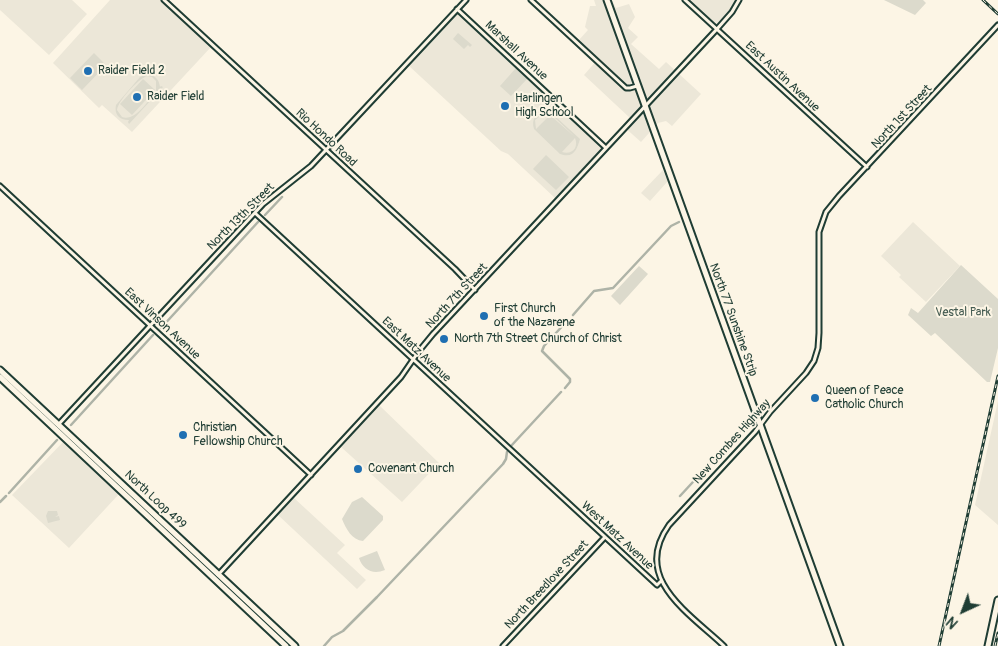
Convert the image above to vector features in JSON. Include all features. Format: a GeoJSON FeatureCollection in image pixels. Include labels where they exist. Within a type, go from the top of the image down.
{"type":"FeatureCollection","features":[{"type":"Feature","properties":{"kind":"main road","name":"North 77 Sunshine Strip"},"geometry":{"type":"LineString","coordinates":[[607,0],[840,646]]}},
{"type":"Feature","properties":{"kind":"main road","name":"North Loop 499"},"geometry":{"type":"LineString","coordinates":[[0,373],[20,388],[121,483],[286,646]]}},
{"type":"Feature","properties":{"kind":"main road","name":"North Loop 499"},"geometry":{"type":"LineString","coordinates":[[0,373],[54,429],[98,470],[295,646]]}},
{"type":"Feature","properties":{"kind":"main road"},"geometry":{"type":"LineString","coordinates":[[98,470],[108,475],[118,484],[121,483]]}},
{"type":"Feature","properties":{"kind":"main road"},"geometry":{"type":"LineString","coordinates":[[988,646],[998,600]]}},
{"type":"Feature","properties":{"kind":"street","name":"Rio Hondo Road"},"geometry":{"type":"LineString","coordinates":[[164,0],[326,149],[475,290]]}},
{"type":"Feature","properties":{"kind":"street","name":"North 13th Street"},"geometry":{"type":"LineString","coordinates":[[54,429],[255,213],[311,166],[466,0]]}},
{"type":"Feature","properties":{"kind":"street"},"geometry":{"type":"LineString","coordinates":[[531,0],[626,88],[638,86]]}},
{"type":"Feature","properties":{"kind":"street","name":"East Austin Avenue"},"geometry":{"type":"LineString","coordinates":[[685,0],[866,167]]}},
{"type":"Feature","properties":{"kind":"street","name":"North 7th Street"},"geometry":{"type":"LineString","coordinates":[[217,577],[401,377],[423,346],[717,29],[739,0]]}},
{"type":"Feature","properties":{"kind":"street","name":"Marshall Avenue"},"geometry":{"type":"LineString","coordinates":[[457,9],[606,148]]}},
{"type":"Feature","properties":{"kind":"street","name":"North 1st Street"},"geometry":{"type":"LineString","coordinates":[[822,222],[826,212],[839,196],[998,25]]}},
{"type":"Feature","properties":{"kind":"street","name":"East Vinson Avenue"},"geometry":{"type":"LineString","coordinates":[[0,186],[311,475]]}},
{"type":"Feature","properties":{"kind":"street","name":"East Matz Avenue"},"geometry":{"type":"LineString","coordinates":[[255,213],[566,500]]}},
{"type":"Feature","properties":{"kind":"street","name":"New Combes Highway"},"geometry":{"type":"LineString","coordinates":[[660,581],[657,568],[657,553],[665,531],[806,373],[814,361],[818,348],[818,243],[822,222]]}},
{"type":"Feature","properties":{"kind":"street","name":"West Matz Avenue"},"geometry":{"type":"LineString","coordinates":[[566,500],[656,585],[660,581]]}},
{"type":"Feature","properties":{"kind":"street","name":"North Breedlove Street"},"geometry":{"type":"LineString","coordinates":[[502,646],[605,536]]}},
{"type":"Feature","properties":{"kind":"street"},"geometry":{"type":"LineString","coordinates":[[660,581],[672,598],[724,646]]}},
{"type":"Feature","properties":{"kind":"shaded area"},"geometry":{"type":"Polygon","coordinates":[[[0,0],[72,0],[87,14],[49,55],[0,10],[0,0]]]}},
{"type":"Feature","properties":{"kind":"shaded area"},"geometry":{"type":"Polygon","coordinates":[[[110,0],[160,0],[211,47],[132,132],[102,105],[99,108],[53,63],[110,0]]]}},
{"type":"Feature","properties":{"kind":"shaded area"},"geometry":{"type":"Polygon","coordinates":[[[594,0],[612,0],[616,8],[629,4],[635,17],[628,28],[638,37],[631,44],[659,69],[666,62],[701,94],[672,126],[666,121],[658,123],[641,142],[623,126],[630,118],[584,75],[598,59],[578,41],[588,30],[585,27],[590,6],[596,6],[594,0]]]}},
{"type":"Feature","properties":{"kind":"shaded area"},"geometry":{"type":"Polygon","coordinates":[[[689,0],[737,0],[716,25],[689,0]]]}},
{"type":"Feature","properties":{"kind":"shaded area","name":"Harlingen High School"},"geometry":{"type":"Polygon","coordinates":[[[457,12],[602,147],[555,198],[408,65],[457,12]]]}},
{"type":"Feature","properties":{"kind":"shaded area"},"geometry":{"type":"Polygon","coordinates":[[[663,170],[668,181],[650,201],[641,193],[663,170]]]}},
{"type":"Feature","properties":{"kind":"shaded area"},"geometry":{"type":"Polygon","coordinates":[[[913,222],[960,266],[926,302],[899,277],[901,275],[881,256],[913,222]]]}},
{"type":"Feature","properties":{"kind":"shaded area"},"geometry":{"type":"Polygon","coordinates":[[[998,401],[998,525],[975,505],[998,401]]]}},
{"type":"Feature","properties":{"kind":"shaded area"},"geometry":{"type":"Polygon","coordinates":[[[379,405],[439,463],[402,502],[341,447],[379,405]]]}},
{"type":"Feature","properties":{"kind":"shaded area"},"geometry":{"type":"Polygon","coordinates":[[[64,441],[119,494],[69,548],[12,495],[64,441]]]}},
{"type":"Feature","properties":{"kind":"shaded area"},"geometry":{"type":"Polygon","coordinates":[[[294,498],[345,545],[337,553],[366,580],[357,589],[278,515],[294,498]]]}},
{"type":"Feature","properties":{"kind":"green space"},"geometry":{"type":"Polygon","coordinates":[[[884,0],[923,0],[926,3],[915,15],[884,0]]]}},
{"type":"Feature","properties":{"kind":"green space"},"geometry":{"type":"Polygon","coordinates":[[[458,33],[472,45],[470,47],[468,45],[464,49],[453,39],[458,33]]]}},
{"type":"Feature","properties":{"kind":"green space","name":"Raider Field 2"},"geometry":{"type":"Polygon","coordinates":[[[94,53],[106,65],[82,90],[70,78],[94,53]]]}},
{"type":"Feature","properties":{"kind":"green space"},"geometry":{"type":"Polygon","coordinates":[[[516,68],[527,79],[511,96],[500,86],[516,68]]]}},
{"type":"Feature","properties":{"kind":"green space"},"geometry":{"type":"Polygon","coordinates":[[[147,74],[152,75],[158,80],[160,87],[163,87],[129,124],[129,120],[118,116],[116,105],[140,77],[147,74]],[[147,76],[143,78],[125,96],[117,110],[122,117],[127,118],[137,113],[156,91],[156,81],[152,77],[147,76]]]}},
{"type":"Feature","properties":{"kind":"green space","name":"Raider Field"},"geometry":{"type":"Polygon","coordinates":[[[143,79],[155,90],[132,115],[120,104],[143,79]]]}},
{"type":"Feature","properties":{"kind":"green space"},"geometry":{"type":"Polygon","coordinates":[[[546,108],[580,139],[572,154],[560,154],[534,129],[533,122],[535,117],[539,113],[546,111],[546,108]],[[543,114],[535,120],[536,129],[550,115],[575,137],[552,115],[543,114]],[[575,138],[562,152],[572,152],[574,150],[576,145],[575,138]]]}},
{"type":"Feature","properties":{"kind":"green space"},"geometry":{"type":"Polygon","coordinates":[[[546,155],[569,177],[556,190],[533,169],[546,155]]]}},
{"type":"Feature","properties":{"kind":"green space","name":"Vestal Park"},"geometry":{"type":"Polygon","coordinates":[[[961,265],[998,299],[998,348],[990,382],[987,382],[935,333],[931,336],[908,315],[911,308],[918,313],[961,265]]]}},
{"type":"Feature","properties":{"kind":"green space"},"geometry":{"type":"Polygon","coordinates":[[[639,266],[648,274],[620,305],[611,296],[639,266]]]}},
{"type":"Feature","properties":{"kind":"green space"},"geometry":{"type":"Polygon","coordinates":[[[362,497],[383,516],[383,520],[363,541],[353,536],[342,519],[352,502],[362,497]]]}},
{"type":"Feature","properties":{"kind":"green space"},"geometry":{"type":"Polygon","coordinates":[[[48,511],[57,511],[58,515],[55,517],[59,516],[60,520],[48,523],[46,516],[48,511]]]}},
{"type":"Feature","properties":{"kind":"green space"},"geometry":{"type":"Polygon","coordinates":[[[377,551],[385,570],[373,572],[363,566],[359,558],[377,551]]]}},
{"type":"Feature","properties":{"kind":"waterway"},"geometry":{"type":"LineString","coordinates":[[265,215],[282,197]]}},
{"type":"Feature","properties":{"kind":"waterway"},"geometry":{"type":"LineString","coordinates":[[161,328],[258,222]]}},
{"type":"Feature","properties":{"kind":"waterway"},"geometry":{"type":"LineString","coordinates":[[573,315],[594,291],[613,288],[671,226],[679,222]]}},
{"type":"Feature","properties":{"kind":"waterway"},"geometry":{"type":"LineString","coordinates":[[565,388],[570,379],[542,351],[544,346],[567,321]]}},
{"type":"Feature","properties":{"kind":"waterway"},"geometry":{"type":"LineString","coordinates":[[71,425],[153,335]]}},
{"type":"Feature","properties":{"kind":"waterway"},"geometry":{"type":"LineString","coordinates":[[511,446],[561,392]]}},
{"type":"Feature","properties":{"kind":"waterway"},"geometry":{"type":"LineString","coordinates":[[680,496],[752,418]]}},
{"type":"Feature","properties":{"kind":"waterway"},"geometry":{"type":"LineString","coordinates":[[9,493],[57,440]]}},
{"type":"Feature","properties":{"kind":"waterway"},"geometry":{"type":"LineString","coordinates":[[324,646],[332,637],[343,631],[377,597],[503,464],[507,452]]}},
{"type":"Feature","properties":{"kind":"waterway"},"geometry":{"type":"LineString","coordinates":[[0,502],[6,496]]}},
{"type":"Feature","properties":{"kind":"railway"},"geometry":{"type":"LineString","coordinates":[[983,0],[998,14]]}},
{"type":"Feature","properties":{"kind":"railway"},"geometry":{"type":"LineString","coordinates":[[939,646],[998,376]]}},
{"type":"Feature","properties":{"kind":"railway"},"geometry":{"type":"LineString","coordinates":[[995,646],[998,633]]}},
{"type":"Feature","properties":{"kind":"place","name":"Raider Field 2"},"geometry":{"type":"Point","coordinates":[88,71]}},
{"type":"Feature","properties":{"kind":"place","name":"Raider Field"},"geometry":{"type":"Point","coordinates":[137,97]}},
{"type":"Feature","properties":{"kind":"place","name":"Harlingen High School"},"geometry":{"type":"Point","coordinates":[505,106]}},
{"type":"Feature","properties":{"kind":"place","name":"First Church of the Nazarene"},"geometry":{"type":"Point","coordinates":[484,316]}},
{"type":"Feature","properties":{"kind":"place","name":"North 7th Street Church of Christ"},"geometry":{"type":"Point","coordinates":[444,339]}},
{"type":"Feature","properties":{"kind":"place","name":"Queen of Peace Catholic Church"},"geometry":{"type":"Point","coordinates":[815,398]}},
{"type":"Feature","properties":{"kind":"place","name":"Christian Fellowship Church"},"geometry":{"type":"Point","coordinates":[183,435]}},
{"type":"Feature","properties":{"kind":"place","name":"Covenant Church"},"geometry":{"type":"Point","coordinates":[358,469]}}]}
